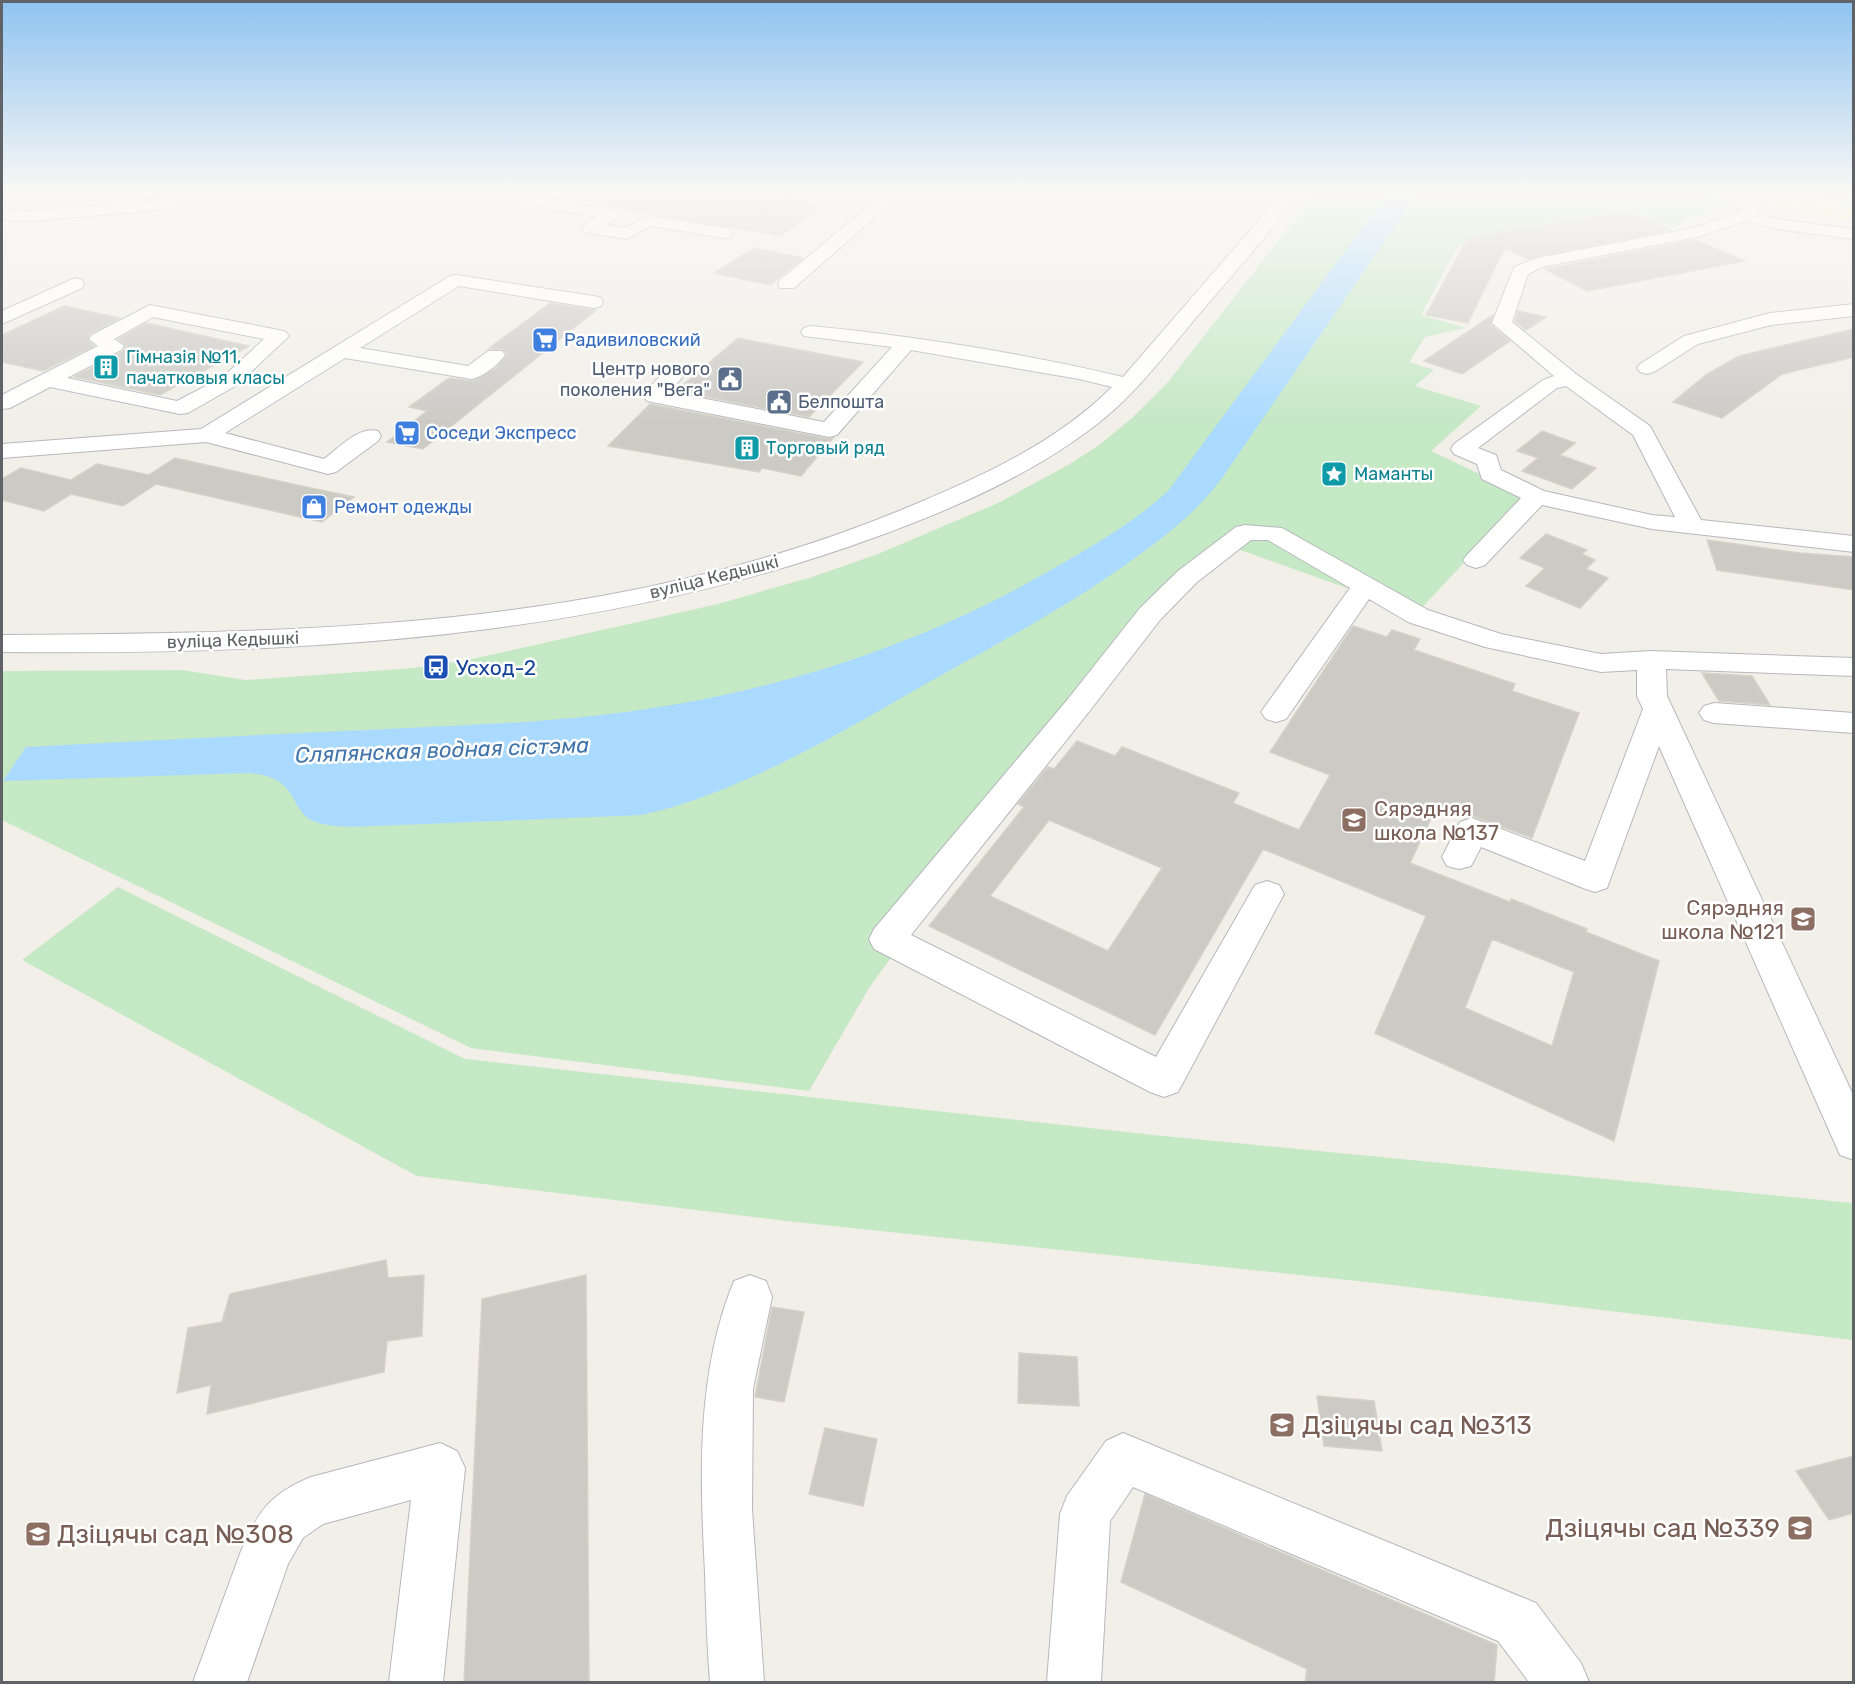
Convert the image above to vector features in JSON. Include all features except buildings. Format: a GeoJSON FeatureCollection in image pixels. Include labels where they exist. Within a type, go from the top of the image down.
{"type":"FeatureCollection","features":[{"type":"Feature","properties":{"kind":"street"},"geometry":{"type":"LineString","coordinates":[[787,284],[805,269]]}},
{"type":"Feature","properties":{"kind":"street","name":"вуліца Кедышкі"},"geometry":{"type":"LineString","coordinates":[[2,644],[211,642],[388,633],[544,614],[695,583],[816,550],[865,533],[962,493],[1066,435],[1128,385],[1227,269]]}},
{"type":"Feature","properties":{"kind":"street"},"geometry":{"type":"LineString","coordinates":[[1525,269],[1520,271],[1502,323],[1569,378],[1642,431],[1692,526]]}},
{"type":"Feature","properties":{"kind":"street"},"geometry":{"type":"LineString","coordinates":[[206,435],[456,280],[594,302]]}},
{"type":"Feature","properties":{"kind":"street"},"geometry":{"type":"LineString","coordinates":[[2,318],[75,284]]}},
{"type":"Feature","properties":{"kind":"street"},"geometry":{"type":"LineString","coordinates":[[1647,368],[1691,340],[1770,319],[1854,310]]}},
{"type":"Feature","properties":{"kind":"street"},"geometry":{"type":"LineString","coordinates":[[2,403],[46,380],[114,346],[99,339],[150,312],[279,336],[230,381],[180,408],[46,380]]}},
{"type":"Feature","properties":{"kind":"street"},"geometry":{"type":"LineString","coordinates":[[811,332],[873,338],[1079,373],[1128,385]]}},
{"type":"Feature","properties":{"kind":"street"},"geometry":{"type":"LineString","coordinates":[[675,374],[655,396],[829,430],[906,345]]}},
{"type":"Feature","properties":{"kind":"street"},"geometry":{"type":"LineString","coordinates":[[341,351],[472,373],[495,355]]}},
{"type":"Feature","properties":{"kind":"street"},"geometry":{"type":"LineString","coordinates":[[1569,378],[1550,384],[1462,448],[1488,460],[1490,474],[1537,497],[1652,522],[1854,544]]}},
{"type":"Feature","properties":{"kind":"street"},"geometry":{"type":"LineString","coordinates":[[2,451],[206,435],[328,467],[370,436]]}},
{"type":"Feature","properties":{"kind":"street"},"geometry":{"type":"LineString","coordinates":[[1476,560],[1537,497]]}},
{"type":"Feature","properties":{"kind":"street"},"geometry":{"type":"LineString","coordinates":[[1267,894],[1164,1080],[886,939],[1078,706],[1150,614],[1187,577],[1245,532],[1274,533],[1418,616],[1495,641],[1601,663],[1651,660],[1854,667]]}},
{"type":"Feature","properties":{"kind":"street"},"geometry":{"type":"LineString","coordinates":[[1276,712],[1365,586]]}},
{"type":"Feature","properties":{"kind":"street"},"geometry":{"type":"LineString","coordinates":[[1651,660],[1652,696],[1854,1142]]}},
{"type":"Feature","properties":{"kind":"street"},"geometry":{"type":"LineString","coordinates":[[1459,857],[1472,830],[1595,879],[1658,709]]}},
{"type":"Feature","properties":{"kind":"street"},"geometry":{"type":"LineString","coordinates":[[1714,713],[1854,723]]}},
{"type":"Feature","properties":{"kind":"street"},"geometry":{"type":"LineString","coordinates":[[737,1683],[727,1509],[729,1389],[750,1297]]}},
{"type":"Feature","properties":{"kind":"street"},"geometry":{"type":"LineString","coordinates":[[1074,1683],[1084,1514],[1123,1458],[1517,1622],[1562,1683]]}},
{"type":"Feature","properties":{"kind":"street"},"geometry":{"type":"LineString","coordinates":[[220,1683],[267,1551],[285,1521],[311,1502],[440,1468],[416,1683]]}},
{"type":"Feature","properties":{"kind":"green space"},"geometry":{"type":"Polygon","coordinates":[[[1257,269],[1446,269],[1421,315],[1466,328],[1425,337],[1409,362],[1434,370],[1415,386],[1481,406],[1431,451],[1526,496],[1417,613],[1232,547],[1192,580],[900,945],[869,988],[809,1091],[471,1048],[2,820],[2,671],[182,670],[246,680],[414,668],[468,660],[718,604],[812,577],[878,554],[998,503],[1098,446],[1131,419],[1168,382],[1257,269]]]}},
{"type":"Feature","properties":{"kind":"green space"},"geometry":{"type":"Polygon","coordinates":[[[118,887],[465,1059],[1153,1135],[1853,1203],[1853,1340],[1376,1283],[786,1221],[417,1176],[22,960],[118,887]]]}},
{"type":"Feature","properties":{"kind":"water","name":"Сляпянская водная сістэма"},"geometry":{"type":"Polygon","coordinates":[[[1332,269],[1366,269],[1222,478],[1204,500],[1162,538],[1116,571],[1044,617],[836,735],[721,790],[642,815],[351,827],[324,824],[309,819],[288,790],[279,782],[249,773],[3,781],[26,747],[513,723],[572,718],[657,707],[769,684],[877,651],[982,606],[1086,550],[1137,516],[1168,491],[1332,269]]]}},
{"type":"Feature","properties":{"kind":"place","name":"Радивиловский"},"geometry":{"type":"Point","coordinates":[545,340]}},
{"type":"Feature","properties":{"kind":"place","name":"Гімназія №11, пачатковыя класы"},"geometry":{"type":"Point","coordinates":[106,367]}},
{"type":"Feature","properties":{"kind":"place","name":"Центр нового поколения \"Вега\""},"geometry":{"type":"Point","coordinates":[730,379]}},
{"type":"Feature","properties":{"kind":"place","name":"Белпошта"},"geometry":{"type":"Point","coordinates":[779,402]}},
{"type":"Feature","properties":{"kind":"place","name":"Соседи Экспресс"},"geometry":{"type":"Point","coordinates":[407,433]}},
{"type":"Feature","properties":{"kind":"place","name":"Торговый ряд"},"geometry":{"type":"Point","coordinates":[747,448]}},
{"type":"Feature","properties":{"kind":"place","name":"Маманты"},"geometry":{"type":"Point","coordinates":[1334,474]}},
{"type":"Feature","properties":{"kind":"place","name":"Ремонт одежды"},"geometry":{"type":"Point","coordinates":[314,507]}},
{"type":"Feature","properties":{"kind":"place","name":"Усход-2"},"geometry":{"type":"Point","coordinates":[436,667]}},
{"type":"Feature","properties":{"kind":"place","name":"Сярэдняя школа №137"},"geometry":{"type":"Point","coordinates":[1354,820]}},
{"type":"Feature","properties":{"kind":"place","name":"Сярэдняя школа №121"},"geometry":{"type":"Point","coordinates":[1803,919]}},
{"type":"Feature","properties":{"kind":"place","name":"Дзіцячы сад №313"},"geometry":{"type":"Point","coordinates":[1282,1425]}},
{"type":"Feature","properties":{"kind":"place","name":"Дзіцячы сад №339"},"geometry":{"type":"Point","coordinates":[1800,1528]}},
{"type":"Feature","properties":{"kind":"place","name":"Дзіцячы сад №308"},"geometry":{"type":"Point","coordinates":[38,1534]}}]}
